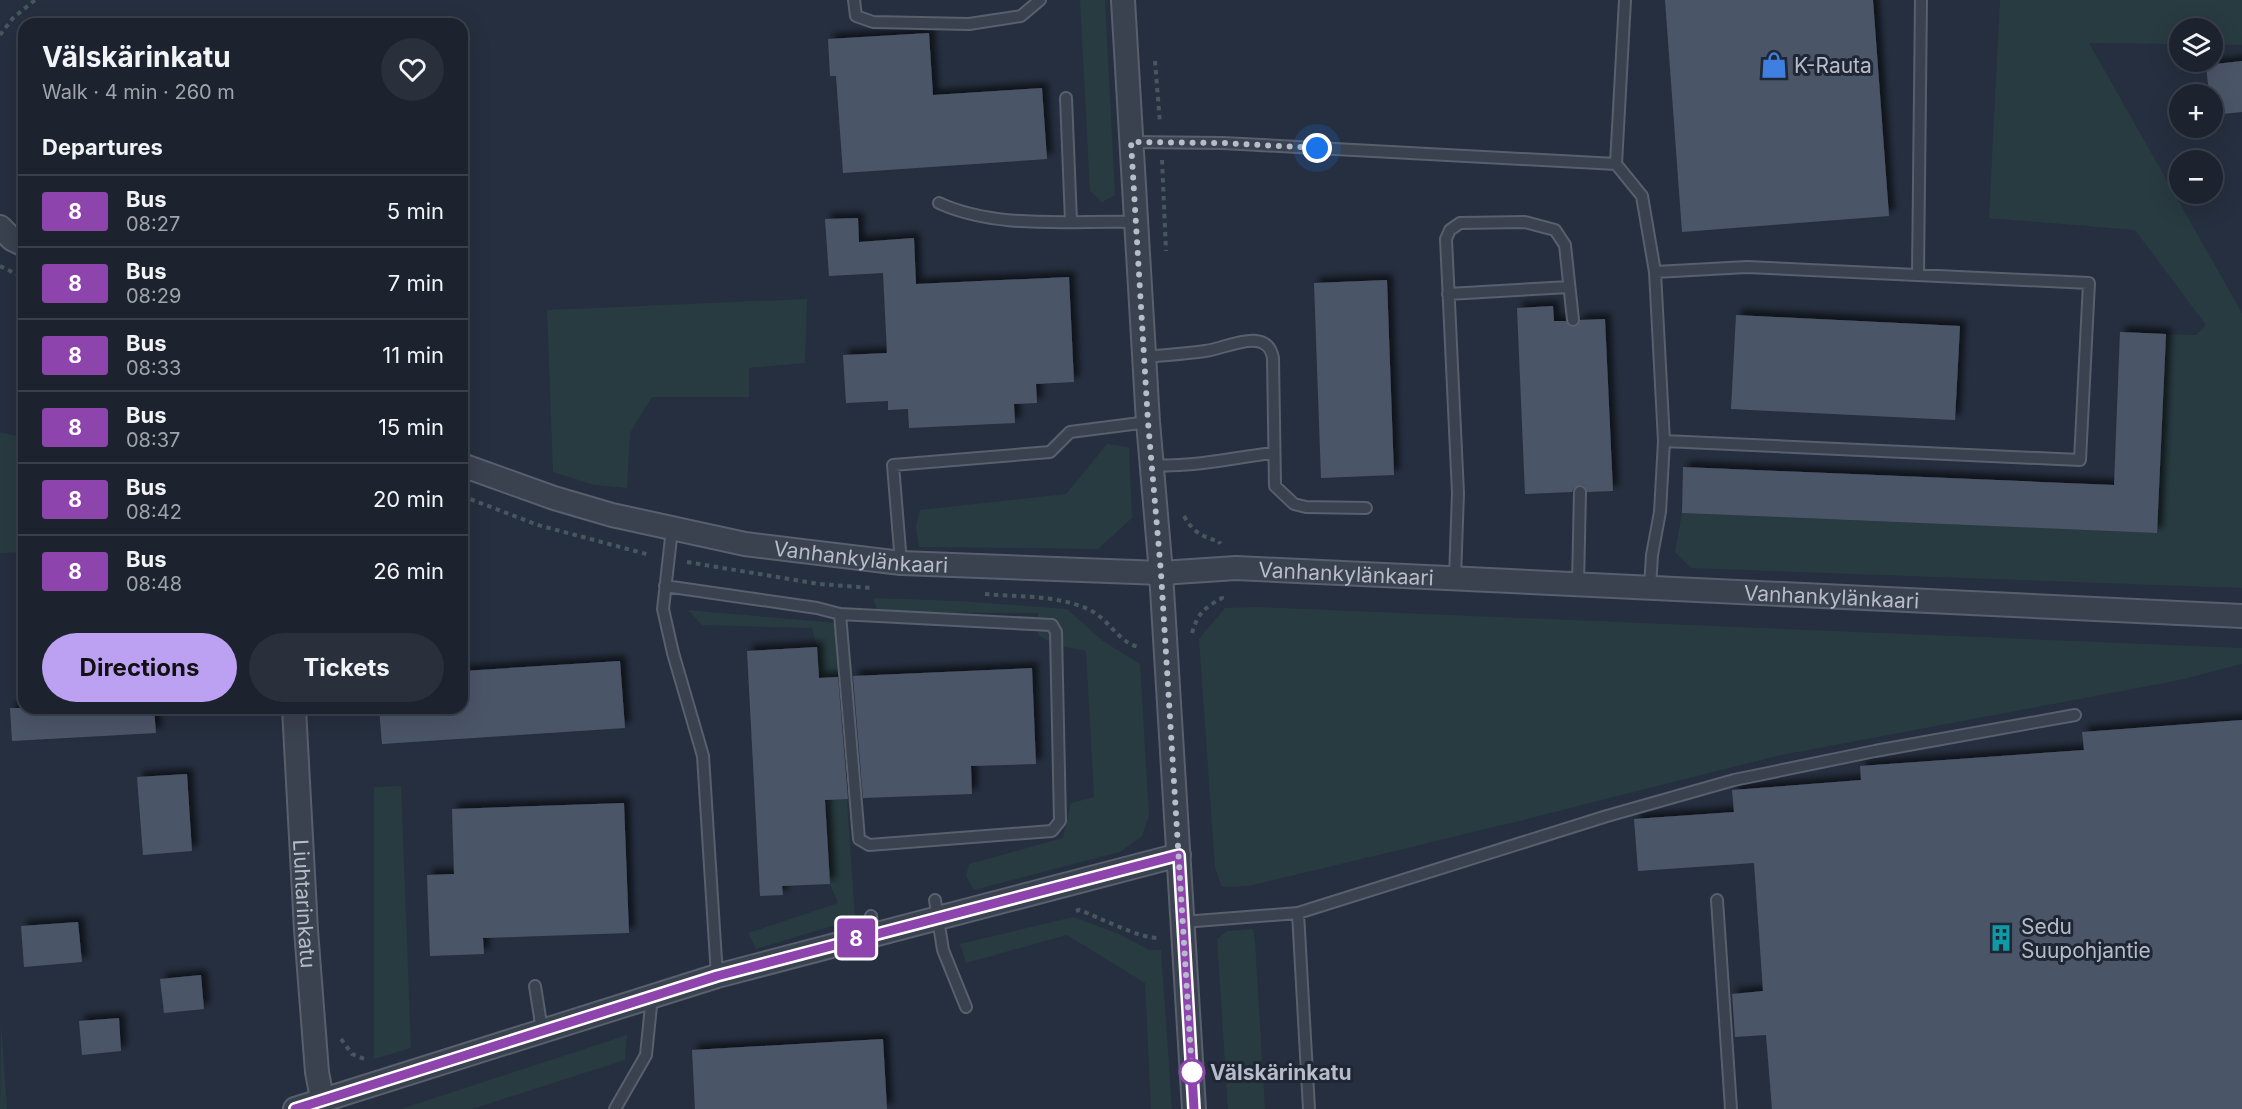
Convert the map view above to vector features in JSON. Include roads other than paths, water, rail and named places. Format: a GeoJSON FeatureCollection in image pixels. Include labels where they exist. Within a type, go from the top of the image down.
{"type":"FeatureCollection","features":[{"type":"Feature","properties":{"kind":"street"},"geometry":{"type":"LineString","coordinates":[[1123,0],[1148,422],[1161,573],[1194,1109]]}},
{"type":"Feature","properties":{"kind":"street","name":"Vanhankylänkaari"},"geometry":{"type":"LineString","coordinates":[[468,467],[554,498],[672,529],[745,544],[901,563],[1161,573],[1236,568],[2242,615]]}},
{"type":"Feature","properties":{"kind":"street","name":"Liuhtarinkatu"},"geometry":{"type":"LineString","coordinates":[[294,714],[306,930],[317,1072],[322,1104]]}},
{"type":"Feature","properties":{"kind":"street"},"geometry":{"type":"LineString","coordinates":[[295,1109],[322,1104],[375,1083],[872,925],[1179,855]]}},
{"type":"Feature","properties":{"kind":"lane"},"geometry":{"type":"LineString","coordinates":[[854,0],[856,16],[873,22],[969,24],[1021,16],[1040,0]]}},
{"type":"Feature","properties":{"kind":"lane"},"geometry":{"type":"LineString","coordinates":[[1625,0],[1616,164],[1642,196],[1655,272],[1664,441],[1660,512],[1652,555],[1650,587]]}},
{"type":"Feature","properties":{"kind":"lane"},"geometry":{"type":"LineString","coordinates":[[1918,275],[1921,0]]}},
{"type":"Feature","properties":{"kind":"lane"},"geometry":{"type":"LineString","coordinates":[[1065,98],[1071,221]]}},
{"type":"Feature","properties":{"kind":"lane"},"geometry":{"type":"LineString","coordinates":[[1131,142],[1223,143],[1616,164]]}},
{"type":"Feature","properties":{"kind":"lane"},"geometry":{"type":"LineString","coordinates":[[939,203],[958,212],[1003,220],[1136,222]]}},
{"type":"Feature","properties":{"kind":"lane"},"geometry":{"type":"LineString","coordinates":[[1455,578],[1458,493],[1446,239],[1449,230],[1460,223],[1525,222],[1555,230],[1565,245],[1573,320]]}},
{"type":"Feature","properties":{"kind":"lane"},"geometry":{"type":"LineString","coordinates":[[1655,272],[1747,267],[2089,283],[2080,460],[1664,441]]}},
{"type":"Feature","properties":{"kind":"lane"},"geometry":{"type":"LineString","coordinates":[[1448,294],[1569,287]]}},
{"type":"Feature","properties":{"kind":"lane"},"geometry":{"type":"LineString","coordinates":[[1144,357],[1208,351],[1230,343],[1253,341],[1265,344],[1272,349],[1273,358],[1275,486],[1294,504],[1306,507],[1366,508]]}},
{"type":"Feature","properties":{"kind":"lane"},"geometry":{"type":"LineString","coordinates":[[901,563],[893,465],[1050,452],[1070,432],[1148,422]]}},
{"type":"Feature","properties":{"kind":"lane"},"geometry":{"type":"LineString","coordinates":[[1152,465],[1178,467],[1274,453]]}},
{"type":"Feature","properties":{"kind":"lane"},"geometry":{"type":"LineString","coordinates":[[1578,584],[1580,492]]}},
{"type":"Feature","properties":{"kind":"lane"},"geometry":{"type":"LineString","coordinates":[[672,529],[663,609],[673,653],[703,756],[717,976]]}},
{"type":"Feature","properties":{"kind":"lane"},"geometry":{"type":"LineString","coordinates":[[665,586],[817,608],[840,614],[1052,625],[1056,632],[1060,820],[1052,831],[869,845],[859,838],[840,614]]}},
{"type":"Feature","properties":{"kind":"lane"},"geometry":{"type":"LineString","coordinates":[[1184,929],[1298,914],[1607,816],[1734,780],[1875,751],[2075,715]]}},
{"type":"Feature","properties":{"kind":"lane"},"geometry":{"type":"LineString","coordinates":[[1717,900],[1731,1109]]}},
{"type":"Feature","properties":{"kind":"lane"},"geometry":{"type":"LineString","coordinates":[[937,909],[943,950],[966,1007]]}},
{"type":"Feature","properties":{"kind":"lane"},"geometry":{"type":"LineString","coordinates":[[1298,914],[1309,1109]]}},
{"type":"Feature","properties":{"kind":"lane"},"geometry":{"type":"LineString","coordinates":[[535,986],[542,1030]]}},
{"type":"Feature","properties":{"kind":"lane"},"geometry":{"type":"LineString","coordinates":[[615,1109],[646,1055],[652,996]]}},
{"type":"Feature","properties":{"kind":"place","name":"K-Rauta"},"geometry":{"type":"Point","coordinates":[1774,65]}},
{"type":"Feature","properties":{"kind":"place","name":"Sedu Suupohjantie"},"geometry":{"type":"Point","coordinates":[2001,938]}},
{"type":"Feature","properties":{"kind":"place","name":"Välskärinkatu"},"geometry":{"type":"Point","coordinates":[1192,1072]}}]}
